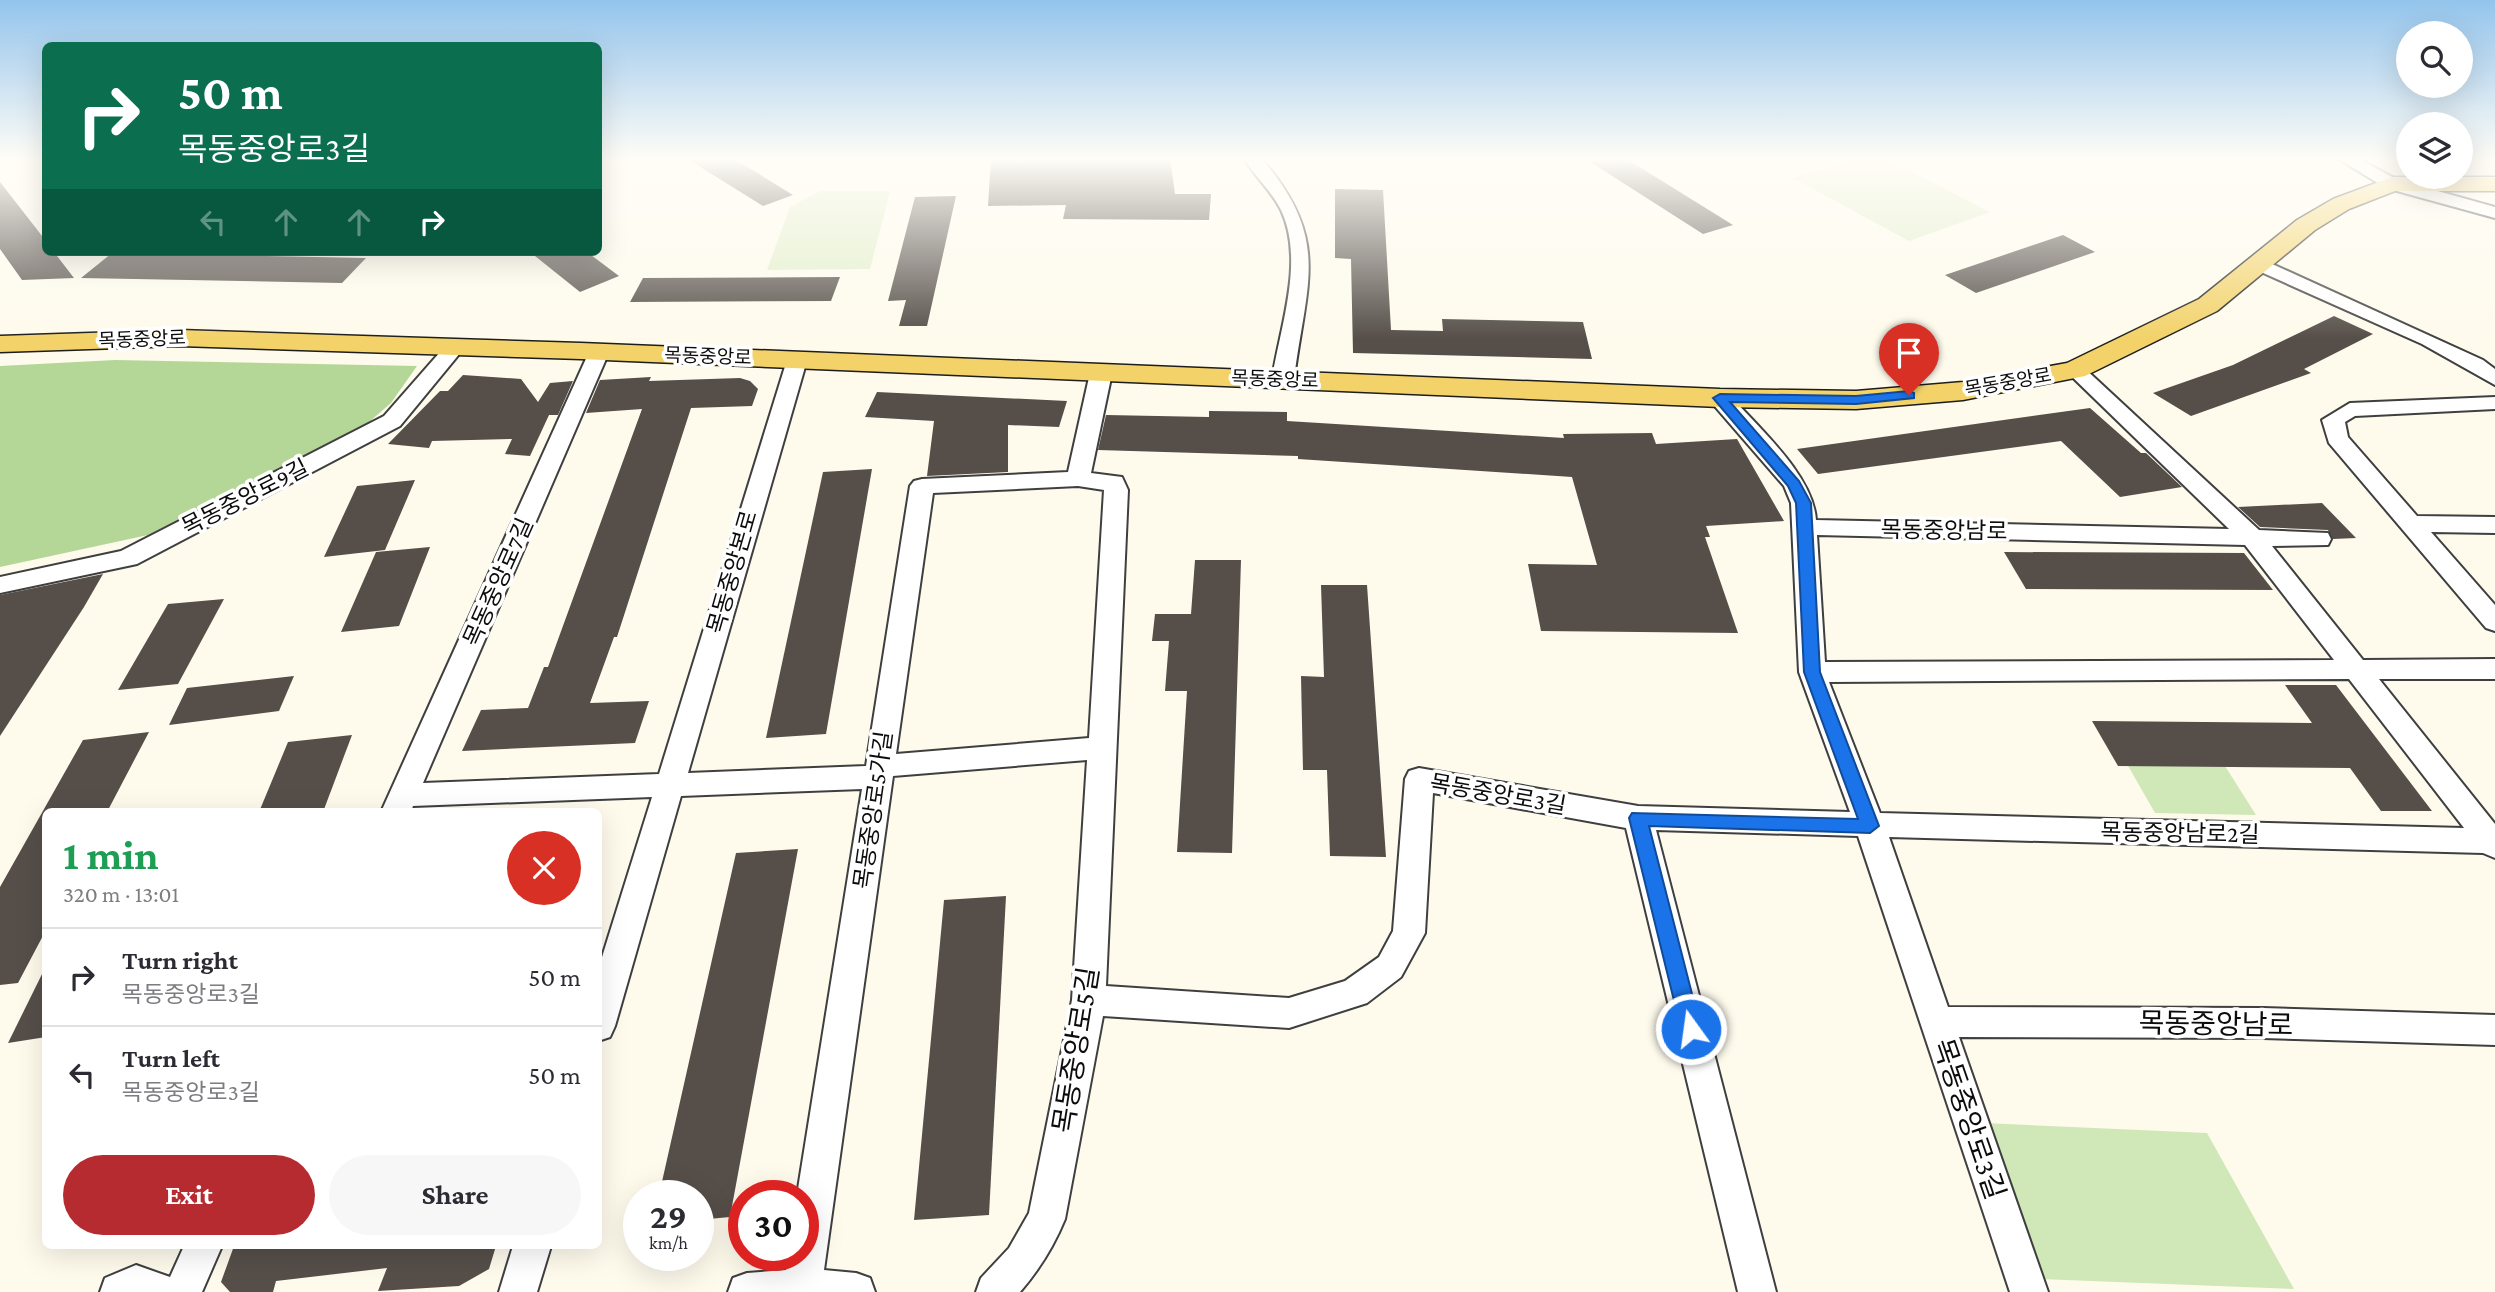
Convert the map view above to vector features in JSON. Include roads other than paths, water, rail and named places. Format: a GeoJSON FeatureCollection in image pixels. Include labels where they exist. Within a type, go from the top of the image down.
{"type":"FeatureCollection","features":[{"type":"Feature","properties":{"kind":"main road","name":"목동중앙로"},"geometry":{"type":"LineString","coordinates":[[0,344],[180,338],[599,352],[1720,398],[1856,400],[1963,391],[2075,370],[2208,304],[2317,218]]}},
{"type":"Feature","properties":{"kind":"street"},"geometry":{"type":"LineString","coordinates":[[1283,379],[1302,254],[1294,218]]}},
{"type":"Feature","properties":{"kind":"street"},"geometry":{"type":"LineString","coordinates":[[2259,264],[2429,340],[2476,364],[2495,379]]}},
{"type":"Feature","properties":{"kind":"street","name":"목동중앙로9길"},"geometry":{"type":"LineString","coordinates":[[0,585],[128,558],[392,421],[455,347]]}},
{"type":"Feature","properties":{"kind":"street","name":"목동중앙로7길"},"geometry":{"type":"LineString","coordinates":[[400,804],[599,352]]}},
{"type":"Feature","properties":{"kind":"street","name":"목동중앙본로"},"geometry":{"type":"LineString","coordinates":[[602,1012],[797,360]]}},
{"type":"Feature","properties":{"kind":"street"},"geometry":{"type":"LineString","coordinates":[[2075,370],[2251,536],[2494,842]]}},
{"type":"Feature","properties":{"kind":"street"},"geometry":{"type":"LineString","coordinates":[[1078,479],[1101,373]]}},
{"type":"Feature","properties":{"kind":"street","name":"목동중앙로3길"},"geometry":{"type":"LineString","coordinates":[[1720,398],[1794,484],[1804,503],[1812,672],[1870,826],[2029,1292]]}},
{"type":"Feature","properties":{"kind":"street"},"geometry":{"type":"LineString","coordinates":[[2495,403],[2350,410],[2333,420],[2337,438],[2495,622]]}},
{"type":"Feature","properties":{"kind":"street","name":"목동중앙로5길"},"geometry":{"type":"LineString","coordinates":[[995,1292],[1022,1261],[1046,1219],[1089,1000],[1116,490],[1114,482],[1078,479]]}},
{"type":"Feature","properties":{"kind":"street","name":"목동중앙로5가길"},"geometry":{"type":"LineString","coordinates":[[802,1288],[922,486],[1078,479]]}},
{"type":"Feature","properties":{"kind":"street"},"geometry":{"type":"LineString","coordinates":[[2411,524],[2495,525]]}},
{"type":"Feature","properties":{"kind":"street","name":"목동중앙남로"},"geometry":{"type":"LineString","coordinates":[[1805,527],[2319,539]]}},
{"type":"Feature","properties":{"kind":"street"},"geometry":{"type":"LineString","coordinates":[[1812,672],[2495,669]]}},
{"type":"Feature","properties":{"kind":"street"},"geometry":{"type":"LineString","coordinates":[[400,804],[879,772],[1102,748]]}},
{"type":"Feature","properties":{"kind":"street","name":"목동중앙로3길"},"geometry":{"type":"LineString","coordinates":[[1089,1000],[1289,1013],[1355,993],[1390,967],[1409,933],[1419,779],[1638,818],[1870,826]]}},
{"type":"Feature","properties":{"kind":"street"},"geometry":{"type":"LineString","coordinates":[[1638,818],[1757,1292]]}},
{"type":"Feature","properties":{"kind":"street","name":"목동중앙남로2길"},"geometry":{"type":"LineString","coordinates":[[1870,826],[2494,842]]}},
{"type":"Feature","properties":{"kind":"street","name":"목동중앙남로"},"geometry":{"type":"LineString","coordinates":[[1937,1022],[2263,1023],[2495,1030]]}},
{"type":"Feature","properties":{"kind":"street"},"geometry":{"type":"LineString","coordinates":[[183,1292],[202,1249]]}},
{"type":"Feature","properties":{"kind":"street"},"geometry":{"type":"LineString","coordinates":[[517,1292],[530,1249]]}},
{"type":"Feature","properties":{"kind":"street"},"geometry":{"type":"LineString","coordinates":[[119,1292],[136,1284],[159,1292]]}},
{"type":"Feature","properties":{"kind":"street"},"geometry":{"type":"LineString","coordinates":[[747,1292],[802,1288],[856,1292]]}}]}
